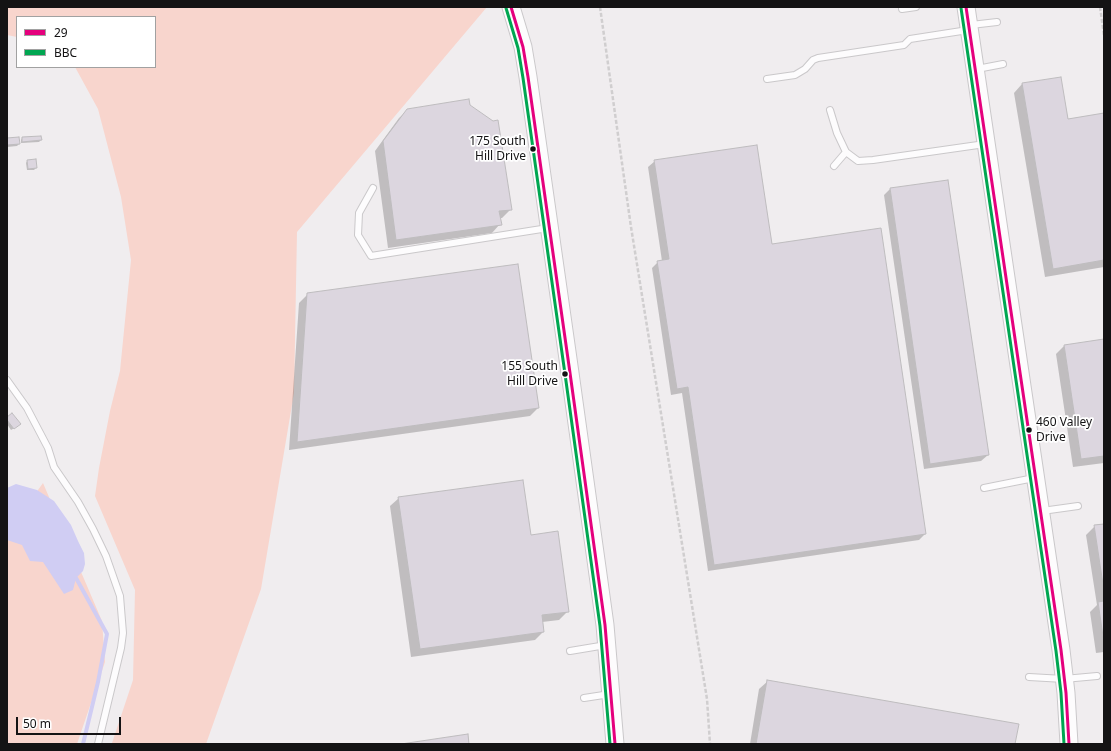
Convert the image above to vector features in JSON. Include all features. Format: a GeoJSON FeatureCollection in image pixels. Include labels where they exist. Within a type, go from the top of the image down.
{"type":"FeatureCollection","features":[{"type":"Feature","properties":{"kind":"main road"},"geometry":{"type":"LineString","coordinates":[[511,7],[523,47],[550,228],[607,645],[615,744]]}},
{"type":"Feature","properties":{"kind":"main road"},"geometry":{"type":"LineString","coordinates":[[966,7],[1036,478],[1064,680],[1069,744]]}},
{"type":"Feature","properties":{"kind":"lane"},"geometry":{"type":"LineString","coordinates":[[902,9],[916,7]]}},
{"type":"Feature","properties":{"kind":"lane"},"geometry":{"type":"LineString","coordinates":[[767,80],[795,75],[818,58],[904,45],[910,39],[997,22]]}},
{"type":"Feature","properties":{"kind":"lane"},"geometry":{"type":"LineString","coordinates":[[975,69],[1003,64]]}},
{"type":"Feature","properties":{"kind":"lane"},"geometry":{"type":"LineString","coordinates":[[830,110],[837,133],[846,152],[858,161],[986,144]]}},
{"type":"Feature","properties":{"kind":"lane"},"geometry":{"type":"LineString","coordinates":[[834,166],[846,152]]}},
{"type":"Feature","properties":{"kind":"lane"},"geometry":{"type":"LineString","coordinates":[[373,188],[359,213],[358,235],[371,256],[550,228]]}},
{"type":"Feature","properties":{"kind":"lane"},"geometry":{"type":"LineString","coordinates":[[7,380],[27,408],[39,430],[54,467],[78,502],[93,529],[106,556],[120,596],[123,633],[121,648],[98,744]]}},
{"type":"Feature","properties":{"kind":"lane"},"geometry":{"type":"LineString","coordinates":[[984,488],[1036,478]]}},
{"type":"Feature","properties":{"kind":"lane"},"geometry":{"type":"LineString","coordinates":[[1040,512],[1078,506]]}},
{"type":"Feature","properties":{"kind":"lane"},"geometry":{"type":"LineString","coordinates":[[570,651],[607,645]]}},
{"type":"Feature","properties":{"kind":"lane"},"geometry":{"type":"LineString","coordinates":[[1029,677],[1064,680],[1097,676]]}},
{"type":"Feature","properties":{"kind":"lane"},"geometry":{"type":"LineString","coordinates":[[584,698],[612,694]]}},
{"type":"Feature","properties":{"kind":"path"},"geometry":{"type":"LineString","coordinates":[[600,7],[631,227],[707,699],[710,744]]}},
{"type":"Feature","properties":{"kind":"path"},"geometry":{"type":"LineString","coordinates":[[1100,7],[1104,35]]}},
{"type":"Feature","properties":{"kind":"shaded area"},"geometry":{"type":"Polygon","coordinates":[[[7,7],[487,7],[297,232],[294,393],[261,589],[206,744],[112,743],[133,680],[135,590],[95,496],[110,411],[120,371],[131,260],[121,197],[98,109],[76,68],[156,68],[156,16],[16,16],[16,37],[7,35],[7,7]]]}},
{"type":"Feature","properties":{"kind":"shaded area"},"geometry":{"type":"Polygon","coordinates":[[[43,483],[102,621],[105,662],[77,744],[7,744],[7,492],[28,504],[43,483]]]}},
{"type":"Feature","properties":{"kind":"water"},"geometry":{"type":"Polygon","coordinates":[[[16,484],[37,490],[54,501],[71,525],[84,553],[85,564],[83,571],[76,578],[73,590],[64,594],[43,562],[30,561],[22,545],[7,540],[7,488],[16,484]]]}},
{"type":"Feature","properties":{"kind":"building"},"geometry":{"type":"Polygon","coordinates":[[[1061,77],[1068,119],[1104,113],[1104,260],[1053,269],[1022,83],[1061,77]]]}},
{"type":"Feature","properties":{"kind":"building"},"geometry":{"type":"Polygon","coordinates":[[[469,99],[470,105],[493,121],[498,120],[512,210],[499,211],[502,225],[396,240],[383,141],[407,109],[469,99]]]}},
{"type":"Feature","properties":{"kind":"building"},"geometry":{"type":"Polygon","coordinates":[[[41,136],[42,140],[22,142],[22,137],[41,136]]]}},
{"type":"Feature","properties":{"kind":"building"},"geometry":{"type":"Polygon","coordinates":[[[19,137],[20,144],[7,145],[7,138],[19,137]]]}},
{"type":"Feature","properties":{"kind":"building"},"geometry":{"type":"Polygon","coordinates":[[[757,145],[772,244],[881,228],[926,534],[714,565],[688,387],[677,389],[657,261],[669,259],[654,160],[757,145]]]}},
{"type":"Feature","properties":{"kind":"building"},"geometry":{"type":"Polygon","coordinates":[[[36,159],[37,168],[28,169],[27,160],[36,159]]]}},
{"type":"Feature","properties":{"kind":"building"},"geometry":{"type":"Polygon","coordinates":[[[948,180],[989,455],[930,464],[890,188],[948,180]]]}},
{"type":"Feature","properties":{"kind":"building"},"geometry":{"type":"Polygon","coordinates":[[[518,264],[539,408],[297,442],[307,293],[518,264]]]}},
{"type":"Feature","properties":{"kind":"building"},"geometry":{"type":"Polygon","coordinates":[[[1104,339],[1104,456],[1081,459],[1064,345],[1104,339]]]}},
{"type":"Feature","properties":{"kind":"building"},"geometry":{"type":"Polygon","coordinates":[[[12,413],[21,424],[14,429],[7,420],[7,417],[12,413]]]}},
{"type":"Feature","properties":{"kind":"building"},"geometry":{"type":"Polygon","coordinates":[[[523,480],[531,535],[558,531],[569,612],[542,615],[544,632],[420,649],[398,497],[523,480]]]}},
{"type":"Feature","properties":{"kind":"building"},"geometry":{"type":"Polygon","coordinates":[[[1104,524],[1104,591],[1094,525],[1104,524]]]}},
{"type":"Feature","properties":{"kind":"building"},"geometry":{"type":"Polygon","coordinates":[[[1104,601],[1104,643],[1098,602],[1104,601]]]}},
{"type":"Feature","properties":{"kind":"building"},"geometry":{"type":"Polygon","coordinates":[[[767,680],[1019,724],[1015,744],[756,744],[767,680]]]}},
{"type":"Feature","properties":{"kind":"building"},"geometry":{"type":"Polygon","coordinates":[[[468,734],[469,744],[401,744],[468,734]]]}},
{"type":"Feature","properties":{"kind":"waterway"},"geometry":{"type":"LineString","coordinates":[[76,578],[107,634],[98,682],[83,744]]}},
{"type":"Feature","properties":{"kind":"transit line","name":"29"},"geometry":{"type":"LineString","coordinates":[[511,7],[523,47],[528,77],[570,373],[605,625],[615,744]]}},
{"type":"Feature","properties":{"kind":"transit line","name":"29"},"geometry":{"type":"LineString","coordinates":[[966,7],[1061,650],[1066,693],[1069,744]]}},
{"type":"Feature","properties":{"kind":"transit line","name":"BBC"},"geometry":{"type":"LineString","coordinates":[[506,8],[518,48],[523,78],[565,374],[600,626],[610,744]]}},
{"type":"Feature","properties":{"kind":"transit line","name":"BBC"},"geometry":{"type":"LineString","coordinates":[[961,8],[1056,651],[1061,693],[1064,744]]}},
{"type":"Feature","properties":{"kind":"place","name":"175 South Hill Drive"},"geometry":{"type":"Point","coordinates":[533,149]}},
{"type":"Feature","properties":{"kind":"place","name":"155 South Hill Drive"},"geometry":{"type":"Point","coordinates":[565,374]}},
{"type":"Feature","properties":{"kind":"place","name":"460 Valley Drive"},"geometry":{"type":"Point","coordinates":[1029,430]}}]}
